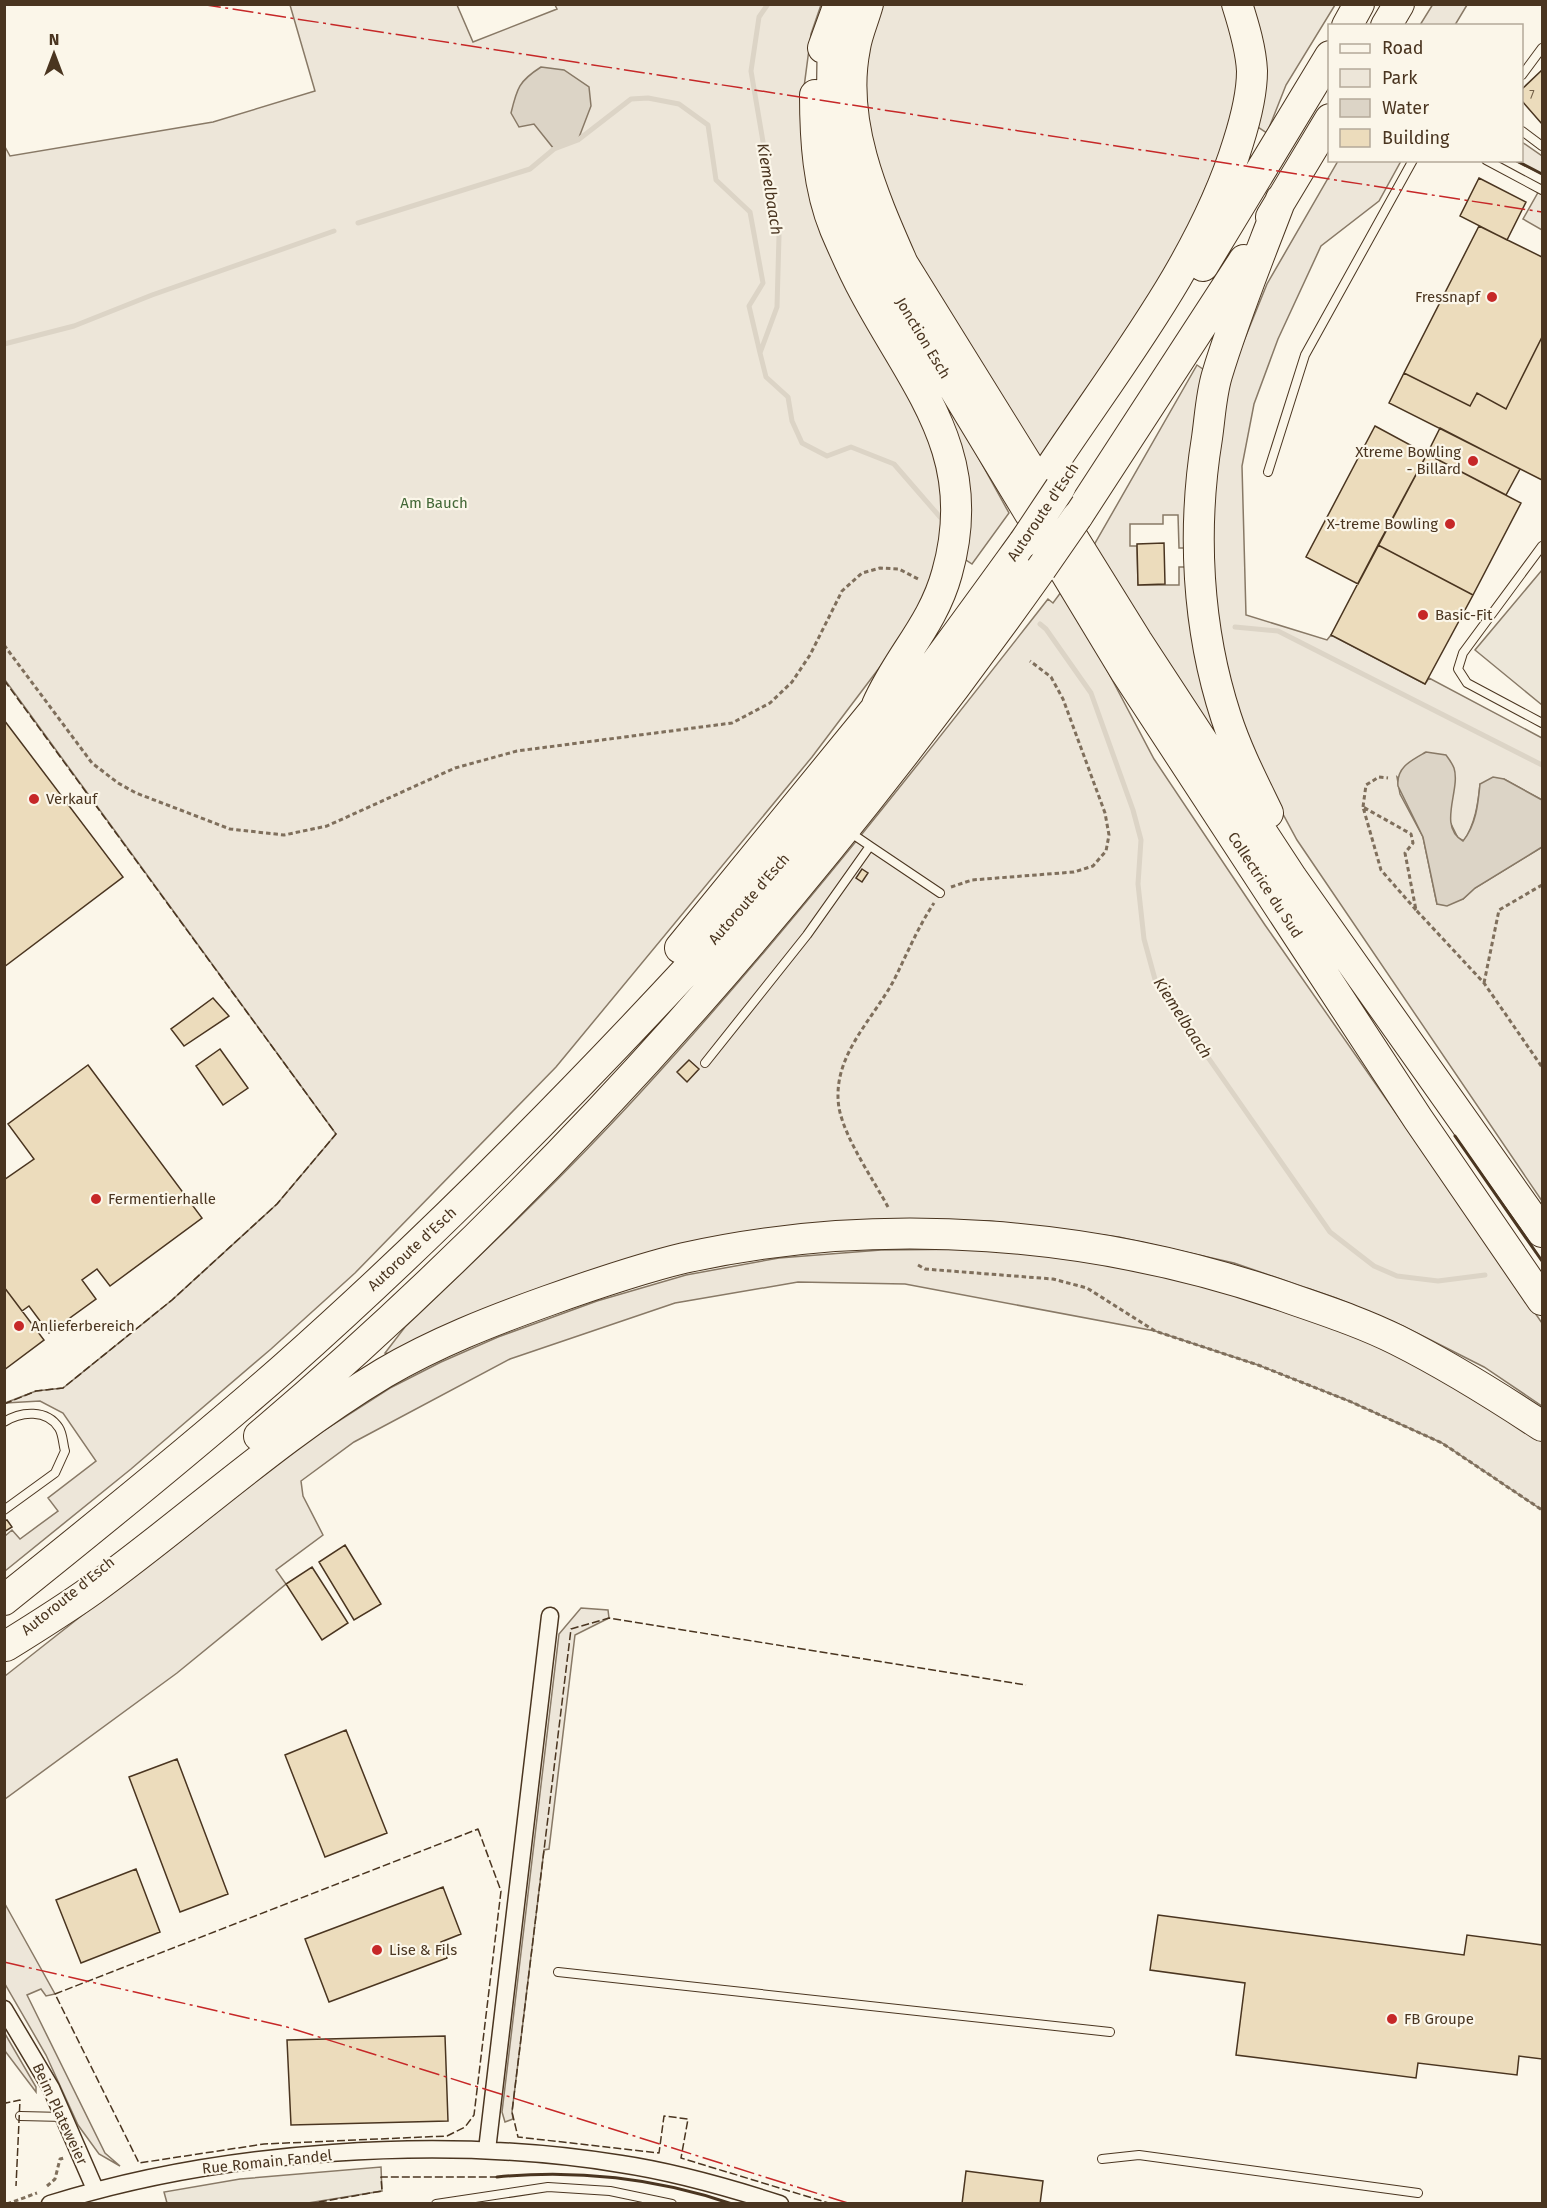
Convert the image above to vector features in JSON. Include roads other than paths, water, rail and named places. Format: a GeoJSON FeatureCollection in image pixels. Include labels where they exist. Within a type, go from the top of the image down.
{"type":"FeatureCollection","features":[{"type":"Feature","properties":{"kind":"highway"},"geometry":{"type":"LineString","coordinates":[[868,4],[854,49],[852,84],[858,144],[863,167],[878,208],[903,264],[1137,641],[1292,878],[1542,1232]]}},
{"type":"Feature","properties":{"kind":"highway"},"geometry":{"type":"LineString","coordinates":[[1055,479],[1177,277],[1225,185],[1245,120],[1252,72],[1245,27],[1237,4]]}},
{"type":"Feature","properties":{"kind":"highway"},"geometry":{"type":"LineString","coordinates":[[1348,24],[1359,4]]}},
{"type":"Feature","properties":{"kind":"highway"},"geometry":{"type":"LineString","coordinates":[[1387,24],[1399,4]]}},
{"type":"Feature","properties":{"kind":"highway"},"geometry":{"type":"LineString","coordinates":[[835,16],[821,53],[815,94],[815,132],[825,197],[834,227],[864,291],[909,364],[936,416],[950,459],[956,496],[950,561],[934,611],[889,678],[878,705]]}},
{"type":"Feature","properties":{"kind":"highway","name":"Jonction Esch"},"geometry":{"type":"LineString","coordinates":[[835,16],[833,119],[845,174],[857,209],[886,276],[998,464]]}},
{"type":"Feature","properties":{"kind":"highway","name":"Autoroute d'Esch"},"geometry":{"type":"LineString","coordinates":[[4,1600],[144,1488],[284,1368],[451,1212],[692,966],[781,862],[912,697],[1019,532],[1214,249],[1328,58]]}},
{"type":"Feature","properties":{"kind":"highway","name":"Autoroute d'Esch"},"geometry":{"type":"LineString","coordinates":[[5,1647],[306,1396],[481,1234],[627,1082],[782,907],[858,838],[1077,517],[1226,290],[1328,121]]}},
{"type":"Feature","properties":{"kind":"highway"},"geometry":{"type":"LineString","coordinates":[[1281,199],[1216,377],[1200,479],[1198,538],[1202,604],[1214,673],[1226,718],[1242,759],[1300,871],[1450,1103]]}},
{"type":"Feature","properties":{"kind":"highway","name":"Collectrice du Sud"},"geometry":{"type":"LineString","coordinates":[[998,464],[1131,680],[1418,1119],[1542,1300]]}},
{"type":"Feature","properties":{"kind":"highway"},"geometry":{"type":"LineString","coordinates":[[554,1108],[1019,532]]}},
{"type":"Feature","properties":{"kind":"highway"},"geometry":{"type":"LineString","coordinates":[[5,1647],[91,1591],[279,1442],[384,1373],[490,1321],[593,1284],[684,1258],[777,1243],[883,1235],[988,1235],[1112,1250],[1226,1276],[1331,1312],[1394,1338],[1474,1381],[1542,1426]]}},
{"type":"Feature","properties":{"kind":"street"},"geometry":{"type":"LineString","coordinates":[[487,2150],[550,1616]]}},
{"type":"Feature","properties":{"kind":"street","name":"Beim Plateweier"},"geometry":{"type":"LineString","coordinates":[[4,2009],[51,2088],[95,2189]]}},
{"type":"Feature","properties":{"kind":"street","name":"Rue Romain Fandel"},"geometry":{"type":"LineString","coordinates":[[50,2204],[95,2189],[182,2171],[283,2158],[392,2150],[487,2150],[620,2163],[706,2181],[780,2204]]}},
{"type":"Feature","properties":{"kind":"lane"},"geometry":{"type":"LineString","coordinates":[[1523,72],[1542,48]]}},
{"type":"Feature","properties":{"kind":"lane"},"geometry":{"type":"LineString","coordinates":[[1523,132],[1542,146]]}},
{"type":"Feature","properties":{"kind":"lane"},"geometry":{"type":"LineString","coordinates":[[1268,472],[1305,355],[1412,162]]}},
{"type":"Feature","properties":{"kind":"lane"},"geometry":{"type":"LineString","coordinates":[[1490,162],[1542,190]]}},
{"type":"Feature","properties":{"kind":"lane"},"geometry":{"type":"LineString","coordinates":[[1542,546],[1463,653],[1458,669],[1467,683],[1542,723]]}},
{"type":"Feature","properties":{"kind":"lane"},"geometry":{"type":"LineString","coordinates":[[705,1063],[807,935],[858,838],[940,893]]}},
{"type":"Feature","properties":{"kind":"lane"},"geometry":{"type":"LineString","coordinates":[[4,1422],[15,1415],[39,1413],[59,1428],[65,1451],[54,1473],[4,1509]]}},
{"type":"Feature","properties":{"kind":"lane"},"geometry":{"type":"LineString","coordinates":[[558,1972],[1110,2032]]}},
{"type":"Feature","properties":{"kind":"lane"},"geometry":{"type":"LineString","coordinates":[[20,2116],[63,2117]]}},
{"type":"Feature","properties":{"kind":"lane"},"geometry":{"type":"LineString","coordinates":[[1102,2159],[1139,2155],[1418,2193]]}},
{"type":"Feature","properties":{"kind":"lane"},"geometry":{"type":"LineString","coordinates":[[436,2204],[548,2187],[610,2192],[670,2203]]}},
{"type":"Feature","properties":{"kind":"water"},"geometry":{"type":"Polygon","coordinates":[[[541,67],[564,70],[589,87],[591,106],[578,140],[554,149],[534,124],[519,127],[511,113],[515,97],[523,81],[541,67]]]}},
{"type":"Feature","properties":{"kind":"water"},"geometry":{"type":"Polygon","coordinates":[[[1426,752],[1446,755],[1454,768],[1452,826],[1455,834],[1463,841],[1474,821],[1480,784],[1493,777],[1504,779],[1542,800],[1542,847],[1475,888],[1463,899],[1447,906],[1437,904],[1423,837],[1398,786],[1402,769],[1410,761],[1426,752]]]}},
{"type":"Feature","properties":{"kind":"waterway","name":"Kiemelbaach"},"geometry":{"type":"LineString","coordinates":[[768,4],[759,17],[751,71],[779,236],[777,307],[760,353],[766,377],[788,397],[792,421],[802,443],[827,456],[851,447],[894,464],[940,517]]}},
{"type":"Feature","properties":{"kind":"waterway"},"geometry":{"type":"LineString","coordinates":[[358,223],[530,169],[554,149],[578,140],[631,99],[648,98],[679,104],[708,125],[716,180],[750,212],[763,283],[749,306],[760,353]]}},
{"type":"Feature","properties":{"kind":"waterway"},"geometry":{"type":"LineString","coordinates":[[4,344],[74,326],[152,295],[334,231]]}},
{"type":"Feature","properties":{"kind":"waterway","name":"Kiemelbaach"},"geometry":{"type":"LineString","coordinates":[[1040,624],[1046,629],[1091,693],[1133,810],[1141,840],[1138,884],[1144,939],[1156,983],[1330,1232],[1374,1266],[1397,1276],[1438,1281],[1485,1275]]}},
{"type":"Feature","properties":{"kind":"waterway","name":"Kiemelbaach"},"geometry":{"type":"LineString","coordinates":[[1235,627],[1278,631],[1542,765]]}},
{"type":"Feature","properties":{"kind":"place","name":"Fressnapf"},"geometry":{"type":"Point","coordinates":[1492,297]}},
{"type":"Feature","properties":{"kind":"place","name":"Xtreme Bowling - Billard"},"geometry":{"type":"Point","coordinates":[1473,461]}},
{"type":"Feature","properties":{"kind":"place","name":"X-treme Bowling"},"geometry":{"type":"Point","coordinates":[1450,524]}},
{"type":"Feature","properties":{"kind":"place","name":"Basic-Fit"},"geometry":{"type":"Point","coordinates":[1423,615]}},
{"type":"Feature","properties":{"kind":"place","name":"Verkauf"},"geometry":{"type":"Point","coordinates":[34,799]}},
{"type":"Feature","properties":{"kind":"place","name":"Fermentierhalle"},"geometry":{"type":"Point","coordinates":[96,1199]}},
{"type":"Feature","properties":{"kind":"place","name":"Anlieferbereich"},"geometry":{"type":"Point","coordinates":[19,1326]}},
{"type":"Feature","properties":{"kind":"place","name":"Lise & Fils"},"geometry":{"type":"Point","coordinates":[377,1950]}},
{"type":"Feature","properties":{"kind":"place","name":"FB Groupe"},"geometry":{"type":"Point","coordinates":[1392,2019]}},
{"type":"Feature","properties":{"kind":"park label","name":"Am Bauch"},"geometry":{"type":"Point","coordinates":[434,503]}}]}
